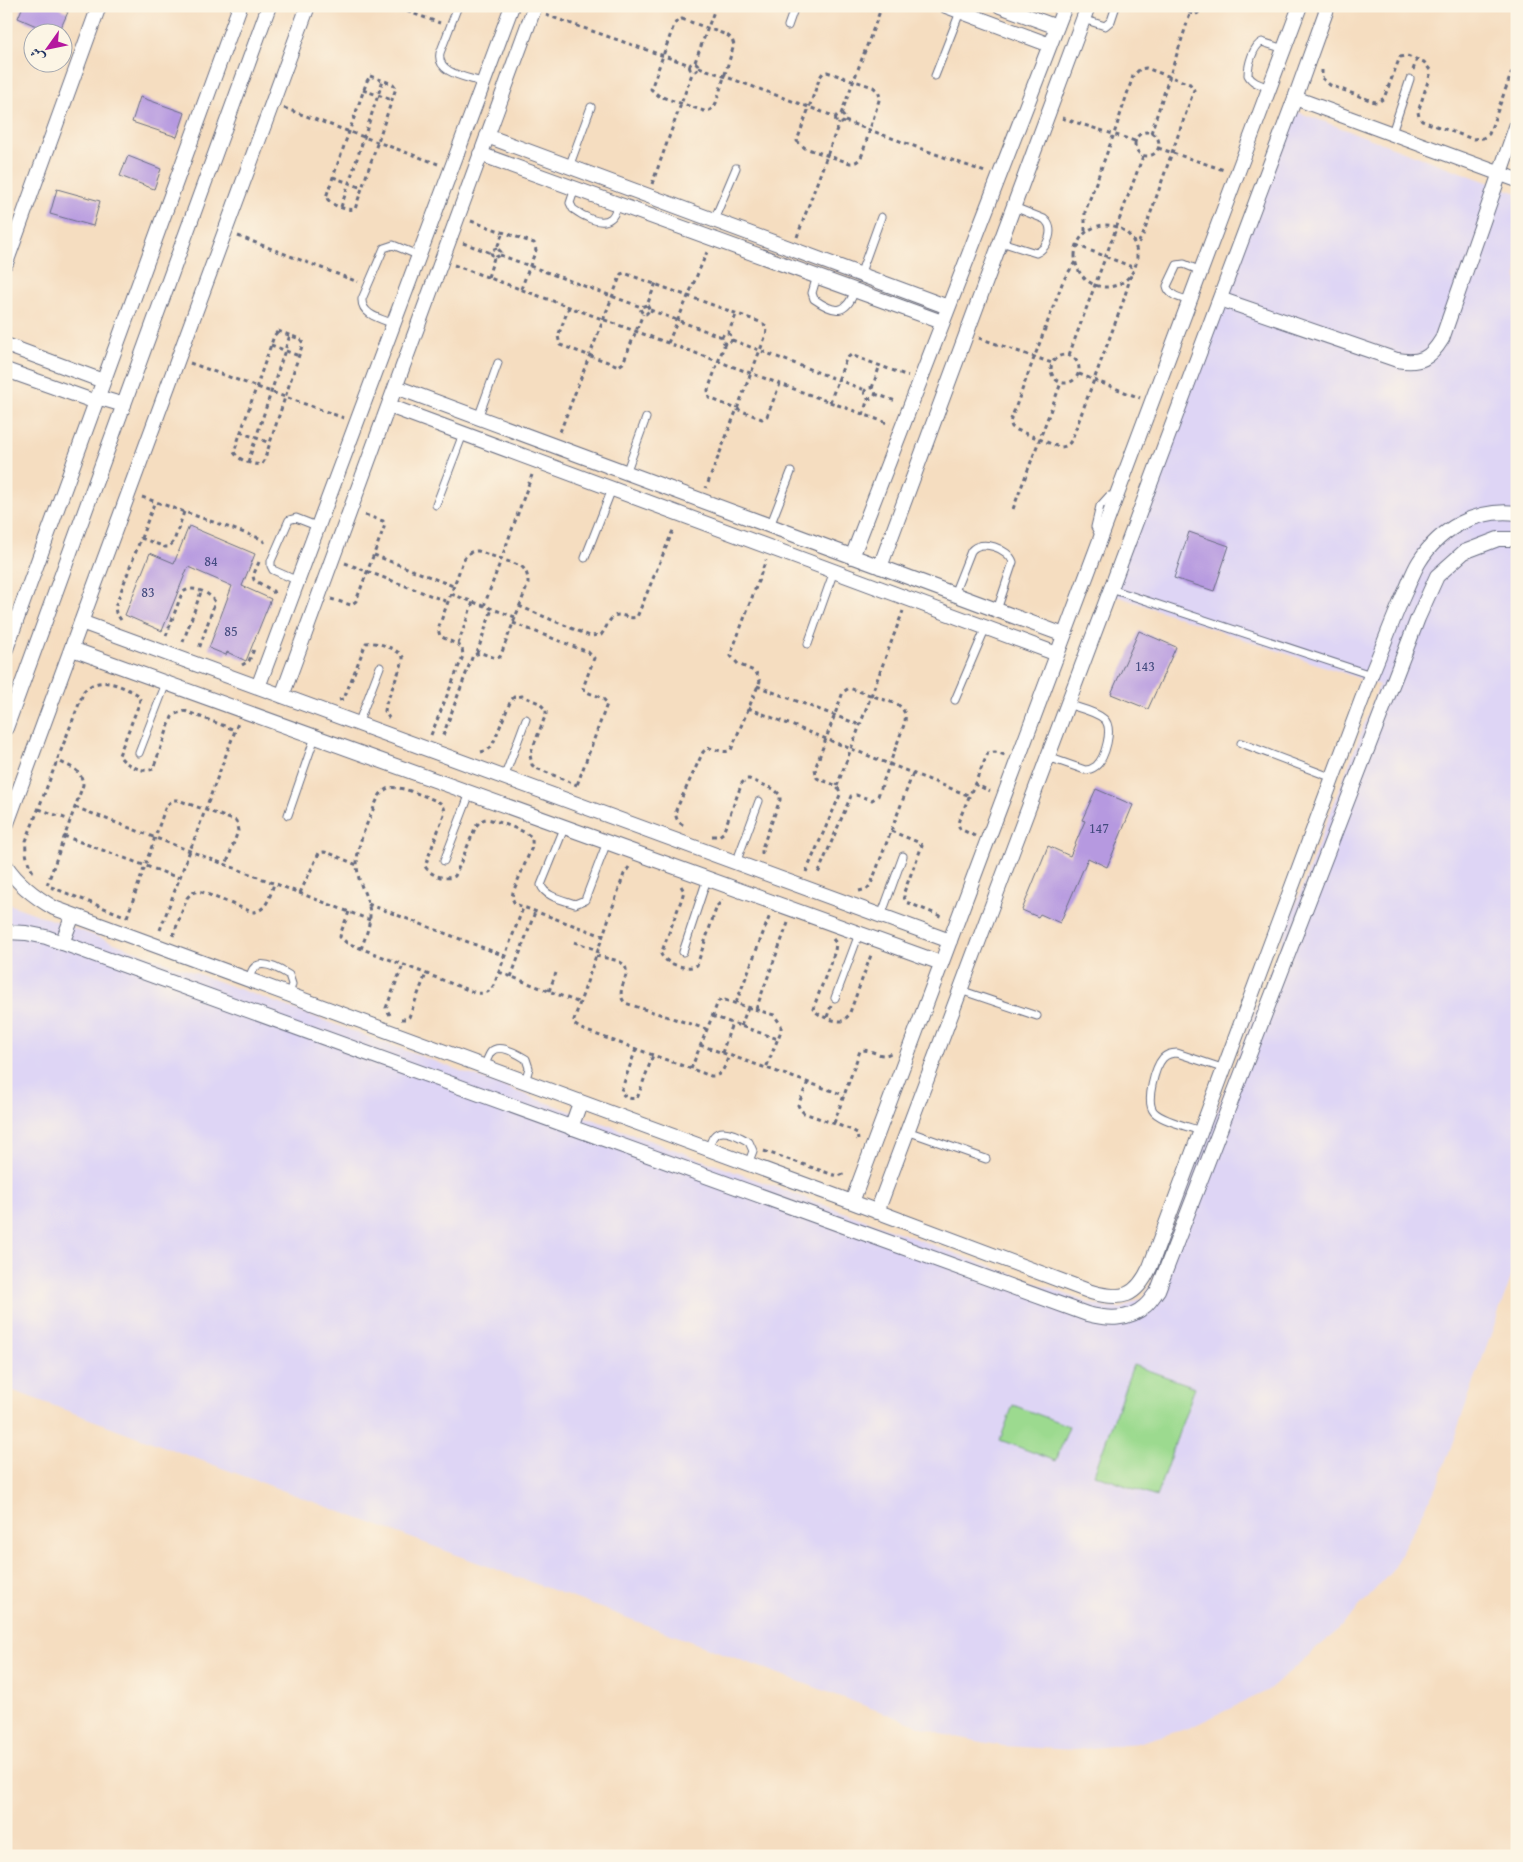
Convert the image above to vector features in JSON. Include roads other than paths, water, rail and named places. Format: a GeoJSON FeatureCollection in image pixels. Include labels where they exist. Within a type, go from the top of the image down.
{"type":"FeatureCollection","features":[{"type":"Feature","properties":{"kind":"street"},"geometry":{"type":"LineString","coordinates":[[6,264],[99,6]]}},
{"type":"Feature","properties":{"kind":"street"},"geometry":{"type":"LineString","coordinates":[[6,649],[240,6]]}},
{"type":"Feature","properties":{"kind":"street"},"geometry":{"type":"LineString","coordinates":[[6,728],[269,6]]}},
{"type":"Feature","properties":{"kind":"street"},"geometry":{"type":"LineString","coordinates":[[6,826],[308,6]]}},
{"type":"Feature","properties":{"kind":"street"},"geometry":{"type":"LineString","coordinates":[[258,687],[420,257],[512,6]]}},
{"type":"Feature","properties":{"kind":"street"},"geometry":{"type":"LineString","coordinates":[[946,6],[1050,45]]}},
{"type":"Feature","properties":{"kind":"street"},"geometry":{"type":"LineString","coordinates":[[1000,6],[1057,27]]}},
{"type":"Feature","properties":{"kind":"street"},"geometry":{"type":"LineString","coordinates":[[852,556],[1065,6]]}},
{"type":"Feature","properties":{"kind":"street"},"geometry":{"type":"LineString","coordinates":[[852,1202],[1300,6]]}},
{"type":"Feature","properties":{"kind":"street"},"geometry":{"type":"LineString","coordinates":[[877,1212],[1328,6]]}},
{"type":"Feature","properties":{"kind":"street"},"geometry":{"type":"LineString","coordinates":[[282,696],[534,8]]}},
{"type":"Feature","properties":{"kind":"street"},"geometry":{"type":"LineString","coordinates":[[880,567],[1086,13]]}},
{"type":"Feature","properties":{"kind":"street"},"geometry":{"type":"LineString","coordinates":[[1295,98],[1517,180]]}},
{"type":"Feature","properties":{"kind":"street"},"geometry":{"type":"LineString","coordinates":[[1220,299],[1397,360],[1410,362],[1424,359],[1435,351],[1442,339],[1517,124]]}},
{"type":"Feature","properties":{"kind":"street"},"geometry":{"type":"LineString","coordinates":[[487,136],[948,307]]}},
{"type":"Feature","properties":{"kind":"street"},"geometry":{"type":"LineString","coordinates":[[480,154],[942,322]]}},
{"type":"Feature","properties":{"kind":"street"},"geometry":{"type":"LineString","coordinates":[[6,345],[103,381]]}},
{"type":"Feature","properties":{"kind":"street"},"geometry":{"type":"LineString","coordinates":[[6,370],[96,400],[124,406]]}},
{"type":"Feature","properties":{"kind":"street"},"geometry":{"type":"LineString","coordinates":[[396,387],[1064,636]]}},
{"type":"Feature","properties":{"kind":"street"},"geometry":{"type":"LineString","coordinates":[[389,406],[1057,654]]}},
{"type":"Feature","properties":{"kind":"street"},"geometry":{"type":"LineString","coordinates":[[6,866],[21,884],[36,897],[54,908],[1091,1292],[1108,1297],[1127,1295],[1142,1284],[1150,1267],[1333,778],[1398,609],[1419,562],[1441,536],[1469,518],[1502,511],[1517,513]]}},
{"type":"Feature","properties":{"kind":"street"},"geometry":{"type":"LineString","coordinates":[[6,932],[46,937],[1087,1314],[1106,1318],[1127,1317],[1145,1307],[1158,1290],[1418,618],[1437,576],[1464,552],[1498,539],[1517,539]]}},
{"type":"Feature","properties":{"kind":"street"},"geometry":{"type":"LineString","coordinates":[[81,622],[950,941]]}},
{"type":"Feature","properties":{"kind":"street"},"geometry":{"type":"LineString","coordinates":[[72,649],[941,963]]}},
{"type":"Feature","properties":{"kind":"street"},"geometry":{"type":"LineString","coordinates":[[62,943],[73,915]]}},
{"type":"Feature","properties":{"kind":"street"},"geometry":{"type":"LineString","coordinates":[[1267,955],[1285,962]]}},
{"type":"Feature","properties":{"kind":"street"},"geometry":{"type":"LineString","coordinates":[[571,1128],[580,1103]]}},
{"type":"Feature","properties":{"kind":"lane"},"geometry":{"type":"LineString","coordinates":[[458,6],[438,60],[442,67],[484,83]]}},
{"type":"Feature","properties":{"kind":"lane"},"geometry":{"type":"LineString","coordinates":[[788,26],[795,6]]}},
{"type":"Feature","properties":{"kind":"lane"},"geometry":{"type":"LineString","coordinates":[[1086,13],[1105,26],[1111,21],[1116,6]]}},
{"type":"Feature","properties":{"kind":"lane"},"geometry":{"type":"LineString","coordinates":[[935,76],[960,12]]}},
{"type":"Feature","properties":{"kind":"lane"},"geometry":{"type":"LineString","coordinates":[[1270,88],[1255,82],[1248,75],[1256,48],[1262,42],[1284,49]]}},
{"type":"Feature","properties":{"kind":"lane"},"geometry":{"type":"LineString","coordinates":[[1392,133],[1410,79]]}},
{"type":"Feature","properties":{"kind":"lane"},"geometry":{"type":"LineString","coordinates":[[569,167],[591,106]]}},
{"type":"Feature","properties":{"kind":"lane"},"geometry":{"type":"LineString","coordinates":[[714,220],[736,168]]}},
{"type":"Feature","properties":{"kind":"lane"},"geometry":{"type":"LineString","coordinates":[[575,188],[570,203],[572,209],[600,221],[606,221],[611,218],[618,204]]}},
{"type":"Feature","properties":{"kind":"lane"},"geometry":{"type":"LineString","coordinates":[[1001,242],[1036,253],[1044,247],[1051,231],[1048,222],[1044,219],[1014,207]]}},
{"type":"Feature","properties":{"kind":"lane"},"geometry":{"type":"LineString","coordinates":[[860,275],[881,217]]}},
{"type":"Feature","properties":{"kind":"lane"},"geometry":{"type":"LineString","coordinates":[[394,324],[364,310],[362,299],[381,251],[384,248],[393,245],[420,257]]}},
{"type":"Feature","properties":{"kind":"lane"},"geometry":{"type":"LineString","coordinates":[[1190,301],[1172,294],[1167,289],[1167,286],[1177,265],[1184,264],[1201,271]]}},
{"type":"Feature","properties":{"kind":"lane"},"geometry":{"type":"LineString","coordinates":[[817,276],[812,293],[814,299],[836,309],[848,306],[855,290]]}},
{"type":"Feature","properties":{"kind":"lane"},"geometry":{"type":"LineString","coordinates":[[478,418],[498,363]]}},
{"type":"Feature","properties":{"kind":"lane"},"geometry":{"type":"LineString","coordinates":[[626,473],[646,418]]}},
{"type":"Feature","properties":{"kind":"lane"},"geometry":{"type":"LineString","coordinates":[[436,505],[463,434]]}},
{"type":"Feature","properties":{"kind":"lane"},"geometry":{"type":"LineString","coordinates":[[770,526],[791,472]]}},
{"type":"Feature","properties":{"kind":"lane"},"geometry":{"type":"LineString","coordinates":[[585,558],[612,489]]}},
{"type":"Feature","properties":{"kind":"lane"},"geometry":{"type":"LineString","coordinates":[[298,581],[273,570],[271,561],[289,520],[296,518],[319,527]]}},
{"type":"Feature","properties":{"kind":"lane"},"geometry":{"type":"LineString","coordinates":[[954,594],[971,551],[974,547],[984,544],[1011,556],[1014,562],[997,610]]}},
{"type":"Feature","properties":{"kind":"lane"},"geometry":{"type":"LineString","coordinates":[[808,644],[834,571]]}},
{"type":"Feature","properties":{"kind":"lane"},"geometry":{"type":"LineString","coordinates":[[1111,589],[1372,676]]}},
{"type":"Feature","properties":{"kind":"lane"},"geometry":{"type":"LineString","coordinates":[[955,700],[986,627]]}},
{"type":"Feature","properties":{"kind":"lane"},"geometry":{"type":"LineString","coordinates":[[358,724],[380,667]]}},
{"type":"Feature","properties":{"kind":"lane"},"geometry":{"type":"LineString","coordinates":[[139,753],[166,683]]}},
{"type":"Feature","properties":{"kind":"lane"},"geometry":{"type":"LineString","coordinates":[[1048,757],[1085,770],[1091,769],[1100,760],[1109,734],[1109,727],[1105,720],[1100,716],[1067,704]]}},
{"type":"Feature","properties":{"kind":"lane"},"geometry":{"type":"LineString","coordinates":[[504,778],[526,719]]}},
{"type":"Feature","properties":{"kind":"lane"},"geometry":{"type":"LineString","coordinates":[[288,815],[316,737]]}},
{"type":"Feature","properties":{"kind":"lane"},"geometry":{"type":"LineString","coordinates":[[1241,744],[1333,778]]}},
{"type":"Feature","properties":{"kind":"lane"},"geometry":{"type":"LineString","coordinates":[[444,861],[470,793]]}},
{"type":"Feature","properties":{"kind":"lane"},"geometry":{"type":"LineString","coordinates":[[736,863],[759,801]]}},
{"type":"Feature","properties":{"kind":"lane"},"geometry":{"type":"LineString","coordinates":[[565,826],[541,885],[547,894],[575,904],[585,900],[607,842]]}},
{"type":"Feature","properties":{"kind":"lane"},"geometry":{"type":"LineString","coordinates":[[881,916],[903,856]]}},
{"type":"Feature","properties":{"kind":"lane"},"geometry":{"type":"LineString","coordinates":[[683,952],[707,878]]}},
{"type":"Feature","properties":{"kind":"lane"},"geometry":{"type":"LineString","coordinates":[[835,998],[859,934]]}},
{"type":"Feature","properties":{"kind":"lane"},"geometry":{"type":"LineString","coordinates":[[248,981],[253,969],[266,964],[289,975],[292,984],[288,996]]}},
{"type":"Feature","properties":{"kind":"lane"},"geometry":{"type":"LineString","coordinates":[[960,990],[1037,1016]]}},
{"type":"Feature","properties":{"kind":"lane"},"geometry":{"type":"LineString","coordinates":[[484,1068],[490,1053],[494,1050],[503,1049],[522,1057],[529,1063],[525,1082]]}},
{"type":"Feature","properties":{"kind":"lane"},"geometry":{"type":"LineString","coordinates":[[1201,1131],[1160,1117],[1153,1112],[1149,1104],[1149,1095],[1160,1064],[1164,1057],[1170,1053],[1178,1053],[1225,1069]]}},
{"type":"Feature","properties":{"kind":"lane"},"geometry":{"type":"LineString","coordinates":[[907,1131],[986,1159]]}},
{"type":"Feature","properties":{"kind":"lane"},"geometry":{"type":"LineString","coordinates":[[708,1150],[714,1136],[721,1132],[745,1140],[752,1147],[748,1164]]}}]}
